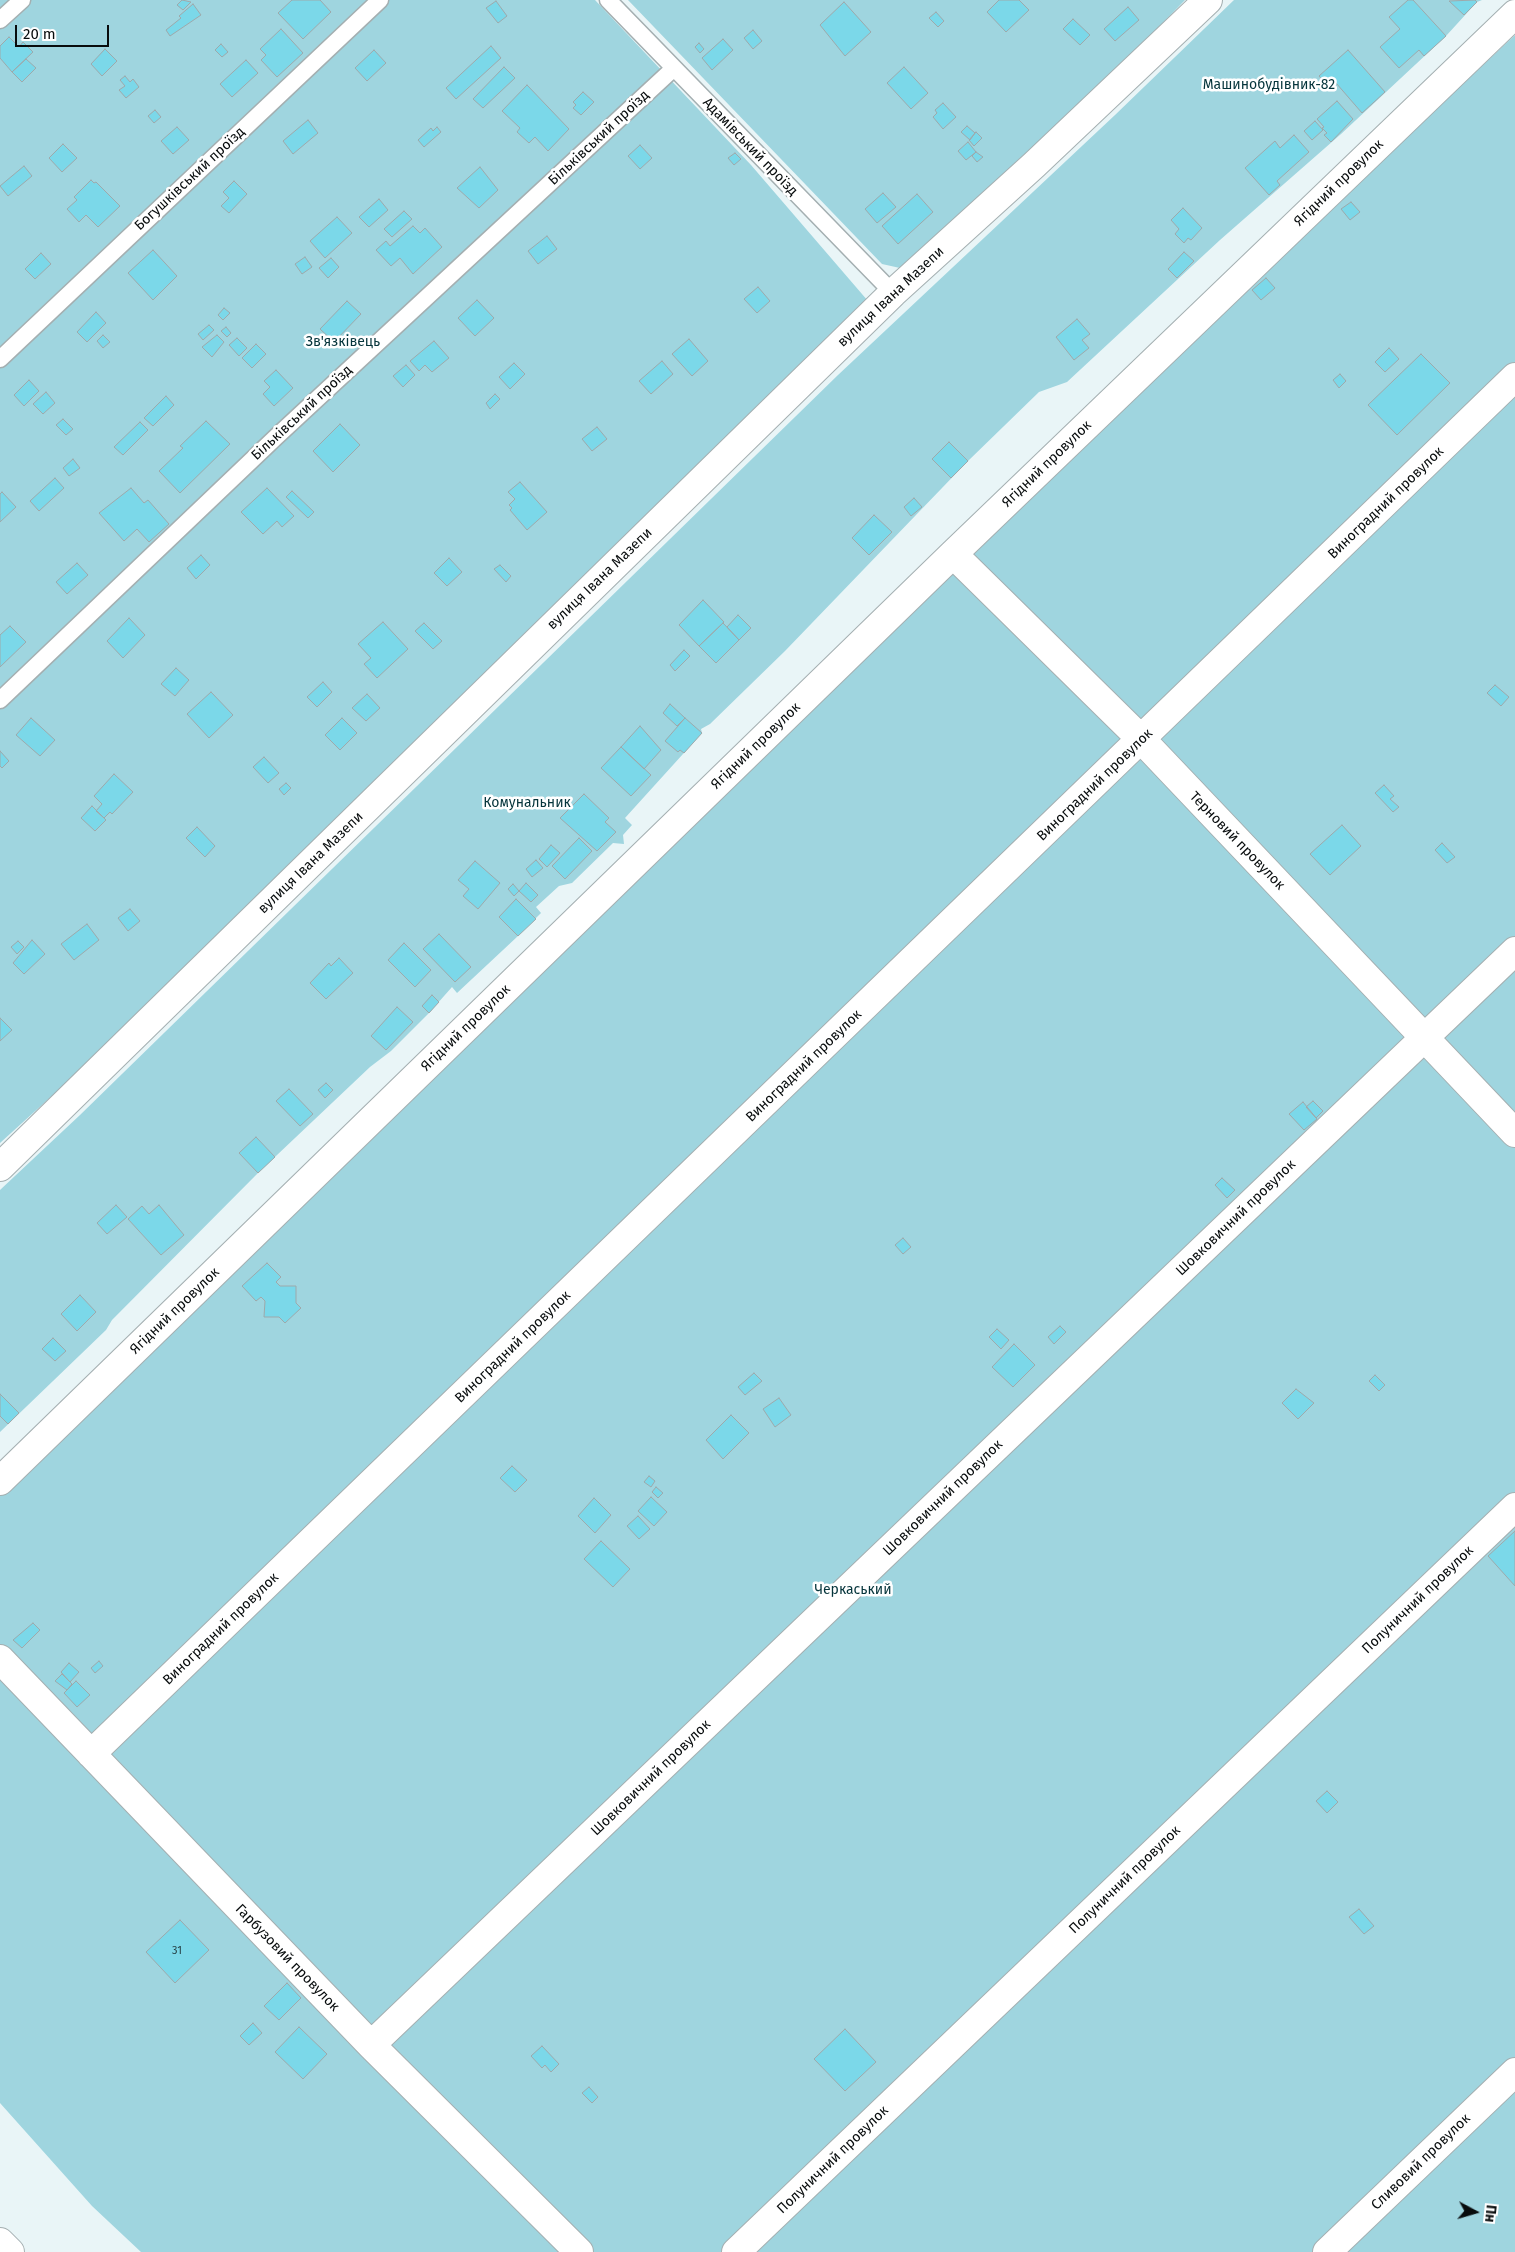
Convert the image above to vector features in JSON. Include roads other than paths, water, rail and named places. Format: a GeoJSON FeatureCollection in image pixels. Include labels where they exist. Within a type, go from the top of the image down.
{"type":"FeatureCollection","features":[{"type":"Feature","properties":{"kind":"street","name":"вулиця Івана Мазепи"},"geometry":{"type":"LineString","coordinates":[[0,1167],[893,293],[1034,165],[1208,0]]}},
{"type":"Feature","properties":{"kind":"street","name":"Ягідний провулок"},"geometry":{"type":"LineString","coordinates":[[0,1481],[954,554],[1515,14]]}},
{"type":"Feature","properties":{"kind":"street","name":"Виноградний провулок"},"geometry":{"type":"LineString","coordinates":[[92,1754],[1515,377]]}},
{"type":"Feature","properties":{"kind":"street","name":"Терновий провулок"},"geometry":{"type":"LineString","coordinates":[[954,554],[1142,740],[1515,1133]]}},
{"type":"Feature","properties":{"kind":"street","name":"Шовковичний провулок"},"geometry":{"type":"LineString","coordinates":[[371,2045],[1515,951]]}},
{"type":"Feature","properties":{"kind":"street","name":"Полуничний провулок"},"geometry":{"type":"LineString","coordinates":[[736,2252],[1515,1507]]}},
{"type":"Feature","properties":{"kind":"street","name":"Гарбузовий провулок"},"geometry":{"type":"LineString","coordinates":[[0,1659],[371,2045],[579,2252]]}},
{"type":"Feature","properties":{"kind":"street","name":"Сливовий провулок"},"geometry":{"type":"LineString","coordinates":[[1327,2252],[1515,2072]]}},
{"type":"Feature","properties":{"kind":"street"},"geometry":{"type":"LineString","coordinates":[[0,2242],[10,2252]]}},
{"type":"Feature","properties":{"kind":"lane"},"geometry":{"type":"LineString","coordinates":[[0,20],[22,0]]}},
{"type":"Feature","properties":{"kind":"lane","name":"Богушківський проїзд"},"geometry":{"type":"LineString","coordinates":[[0,359],[380,0]]}},
{"type":"Feature","properties":{"kind":"lane","name":"Адамівський проїзд"},"geometry":{"type":"LineString","coordinates":[[608,0],[673,69],[893,293]]}},
{"type":"Feature","properties":{"kind":"lane","name":"Більківський проїзд"},"geometry":{"type":"LineString","coordinates":[[0,700],[276,437],[673,69]]}},
{"type":"Feature","properties":{"kind":"park label","name":"Машинобудівник-82"},"geometry":{"type":"Point","coordinates":[1269,85]}},
{"type":"Feature","properties":{"kind":"park label","name":"Зв'язківець"},"geometry":{"type":"Point","coordinates":[343,342]}},
{"type":"Feature","properties":{"kind":"park label","name":"Комунальник"},"geometry":{"type":"Point","coordinates":[527,803]}},
{"type":"Feature","properties":{"kind":"park label","name":"Черкаський"},"geometry":{"type":"Point","coordinates":[853,1590]}}]}
